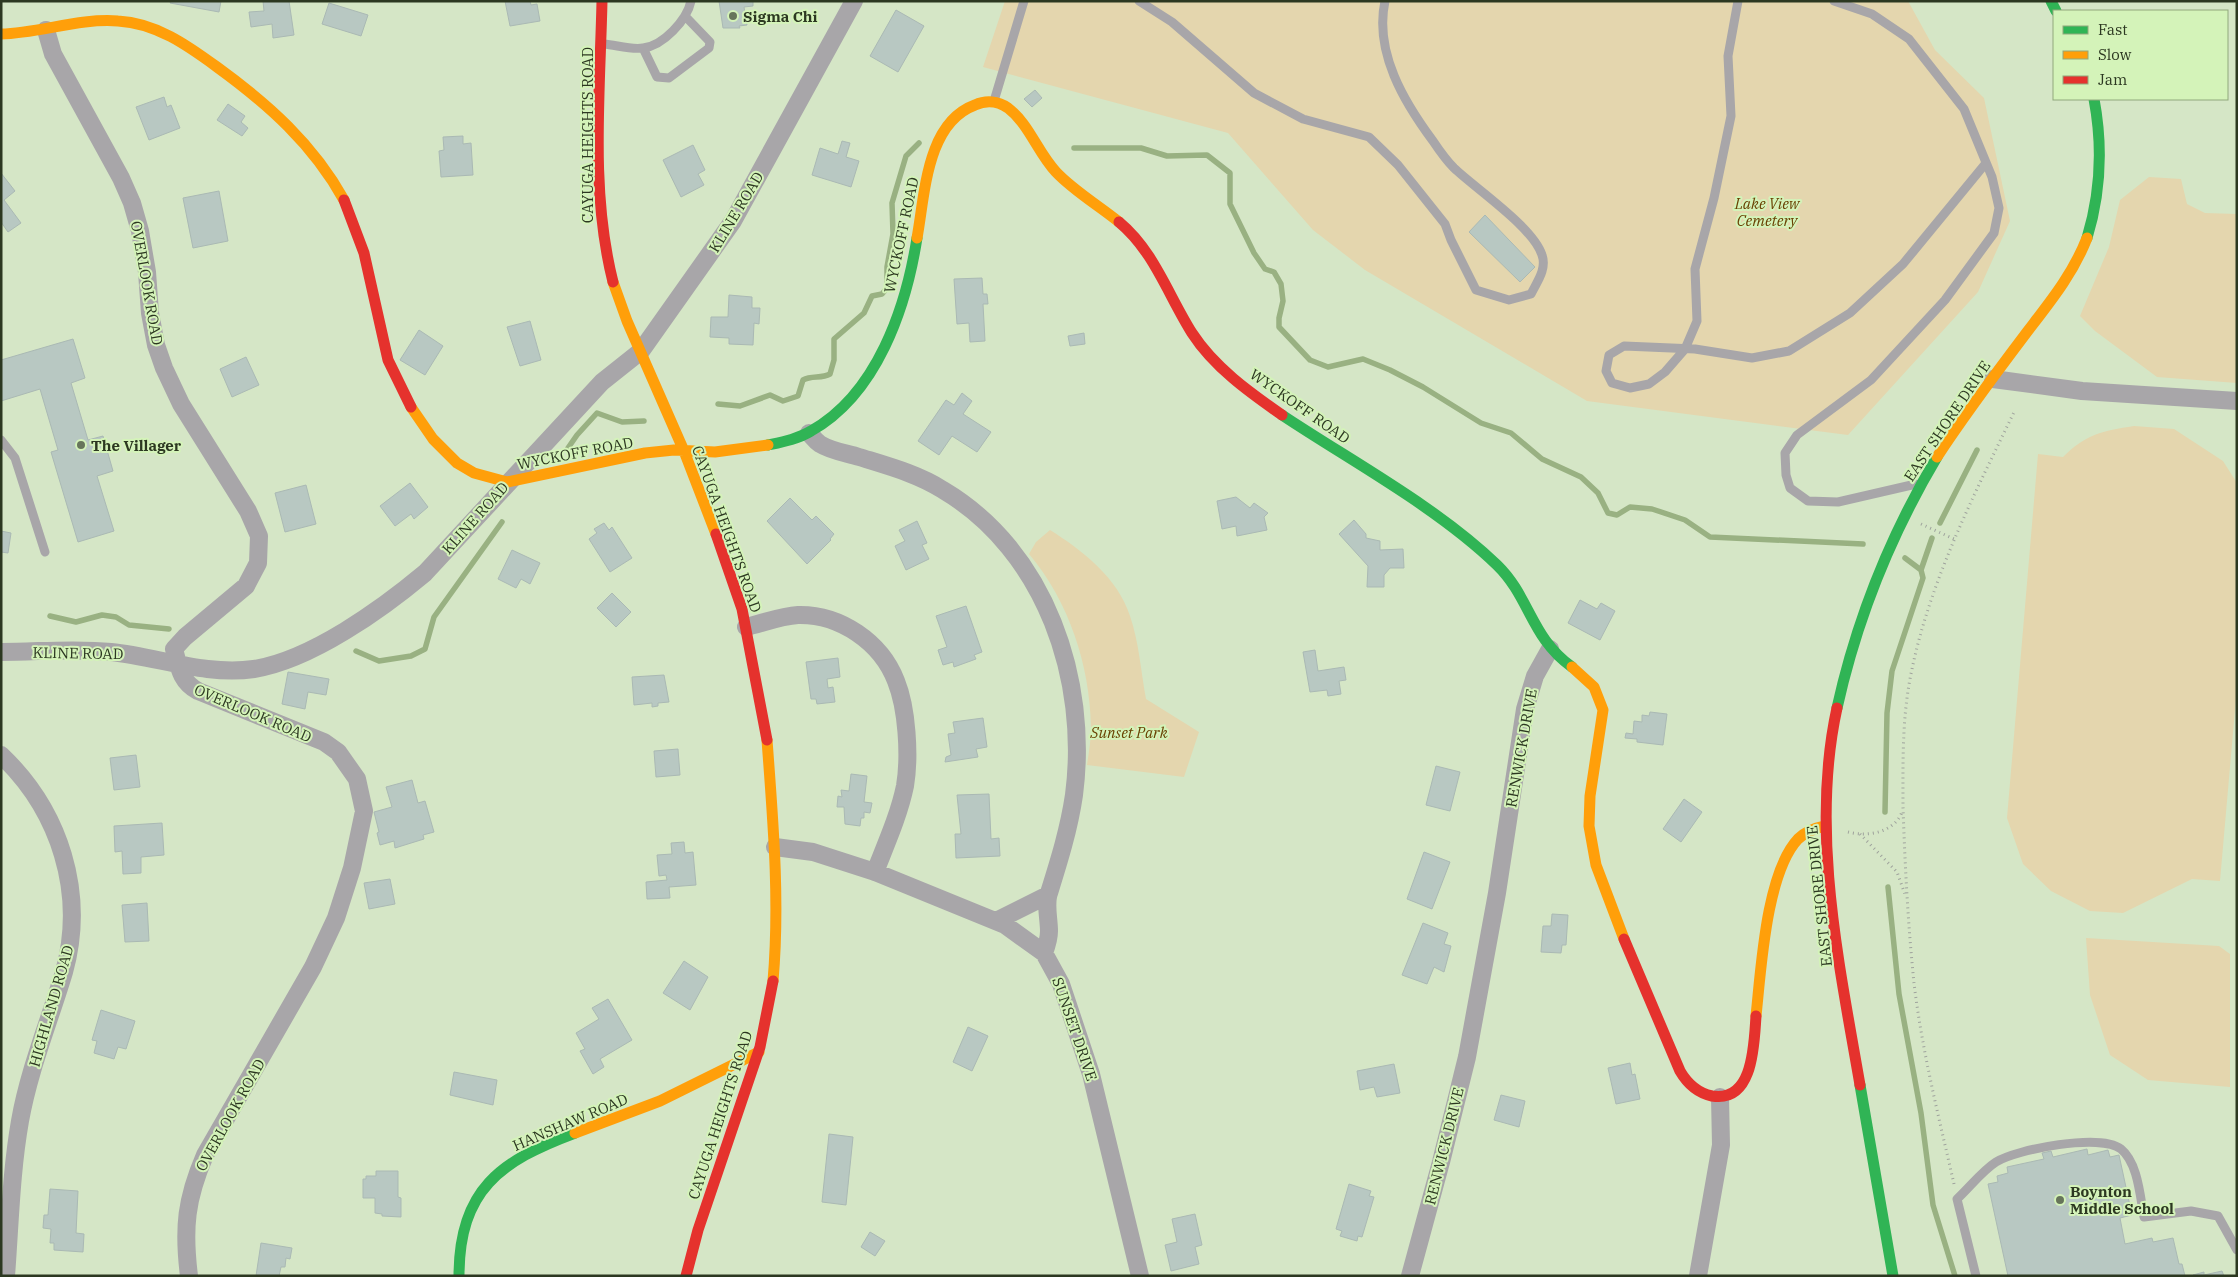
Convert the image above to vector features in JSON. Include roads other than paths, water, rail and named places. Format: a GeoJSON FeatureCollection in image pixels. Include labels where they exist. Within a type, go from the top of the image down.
{"type":"FeatureCollection","features":[{"type":"Feature","properties":{"kind":"street","name":"CAYUGA HEIGHTS ROAD"},"geometry":{"type":"LineString","coordinates":[[602,1],[600,217],[606,253],[615,288],[684,451],[721,546],[746,627],[767,738],[775,847],[775,955],[773,984],[759,1052],[698,1230],[686,1276]]}},
{"type":"Feature","properties":{"kind":"street","name":"KLINE ROAD"},"geometry":{"type":"LineString","coordinates":[[1,652],[109,652],[178,665],[227,671],[256,669],[289,659],[332,637],[395,598],[425,572],[507,482],[540,452],[602,382],[641,351],[733,221],[854,1]]}},
{"type":"Feature","properties":{"kind":"street","name":"WYCKOFF ROAD"},"geometry":{"type":"LineString","coordinates":[[1,34],[109,21],[132,22],[155,28],[180,42],[235,80],[304,140],[331,176],[358,230],[367,258],[387,357],[412,408],[428,432],[457,464],[488,477],[507,482],[659,451],[707,452],[780,443],[809,433],[835,414],[858,388],[880,354],[896,321],[914,260],[933,160],[946,128],[966,108],[994,101],[1008,108],[1017,116],[1042,156],[1056,172],[1138,240],[1155,265],[1188,328],[1216,363],[1261,400],[1414,501],[1475,545],[1504,572],[1519,591],[1539,634],[1550,649]]}},
{"type":"Feature","properties":{"kind":"street","name":"OVERLOOK ROAD"},"geometry":{"type":"LineString","coordinates":[[46,30],[53,54],[121,178],[132,203],[140,232],[147,272],[150,313],[156,345],[164,368],[181,404],[248,511],[259,536],[258,563],[246,586],[185,637],[174,649],[178,665],[187,685],[198,692],[324,742],[338,752],[349,764],[357,779],[364,811],[352,868],[328,934],[313,967],[205,1155],[197,1174],[190,1201],[185,1241],[189,1276]]}},
{"type":"Feature","properties":{"kind":"street","name":"EAST SHORE DRIVE"},"geometry":{"type":"LineString","coordinates":[[1893,1276],[1846,1000],[1829,881],[1825,826],[1827,774],[1844,674],[1866,602],[1891,540],[1921,484],[1993,379],[2054,298],[2077,260],[2097,201],[2101,164],[2094,100]]}},
{"type":"Feature","properties":{"kind":"street"},"geometry":{"type":"LineString","coordinates":[[1993,379],[2082,391],[2237,401]]}},
{"type":"Feature","properties":{"kind":"street"},"geometry":{"type":"LineString","coordinates":[[809,433],[824,447],[916,476],[965,503],[990,524],[1016,555],[1044,603],[1055,627],[1068,673],[1074,715],[1076,754],[1070,817],[1056,874],[1048,895],[1049,935],[1044,953]]}},
{"type":"Feature","properties":{"kind":"street"},"geometry":{"type":"LineString","coordinates":[[746,627],[797,615],[827,618],[855,630],[886,662],[896,679],[902,699],[907,769],[894,822],[875,872]]}},
{"type":"Feature","properties":{"kind":"street"},"geometry":{"type":"LineString","coordinates":[[1550,649],[1586,675],[1594,684],[1600,697],[1602,722],[1588,804],[1588,825],[1595,864],[1651,1008],[1684,1078],[1705,1094],[1720,1097],[1735,1091],[1743,1082],[1749,1068],[1767,927],[1787,855],[1800,836],[1810,829],[1825,826]]}},
{"type":"Feature","properties":{"kind":"street","name":"RENWICK DRIVE"},"geometry":{"type":"LineString","coordinates":[[1410,1276],[1467,1056],[1497,893],[1525,709],[1535,676],[1550,649]]}},
{"type":"Feature","properties":{"kind":"street","name":"HIGHLAND ROAD"},"geometry":{"type":"LineString","coordinates":[[1,755],[25,780],[50,817],[65,860],[72,904],[71,934],[64,972],[33,1067],[20,1121],[12,1184],[6,1276]]}},
{"type":"Feature","properties":{"kind":"street","name":"SUNSET DRIVE"},"geometry":{"type":"LineString","coordinates":[[775,847],[813,852],[875,872],[996,921],[1014,930],[1044,953],[1062,984],[1081,1040],[1140,1276]]}},
{"type":"Feature","properties":{"kind":"street"},"geometry":{"type":"LineString","coordinates":[[996,921],[1048,895]]}},
{"type":"Feature","properties":{"kind":"street","name":"HANSHAW ROAD"},"geometry":{"type":"LineString","coordinates":[[459,1276],[466,1218],[478,1195],[497,1175],[518,1160],[541,1148],[660,1101],[759,1052]]}},
{"type":"Feature","properties":{"kind":"street"},"geometry":{"type":"LineString","coordinates":[[1698,1276],[1721,1145],[1720,1097]]}},
{"type":"Feature","properties":{"kind":"lane"},"geometry":{"type":"LineString","coordinates":[[601,43],[643,48],[660,42],[678,26],[685,16],[691,1]]}},
{"type":"Feature","properties":{"kind":"lane"},"geometry":{"type":"LineString","coordinates":[[994,101],[1024,1]]}},
{"type":"Feature","properties":{"kind":"lane"},"geometry":{"type":"LineString","coordinates":[[1139,1],[1172,22],[1254,93],[1303,119],[1369,137],[1398,165],[1445,224],[1450,240],[1476,290],[1509,300],[1531,294],[1544,267],[1542,254],[1525,229],[1452,166],[1419,122],[1390,65],[1384,30],[1384,1]]}},
{"type":"Feature","properties":{"kind":"lane"},"geometry":{"type":"LineString","coordinates":[[1738,1],[1728,56],[1730,116],[1714,198],[1695,270],[1697,321],[1685,349],[1665,372],[1649,384],[1630,388],[1612,383],[1606,371],[1608,355],[1624,346],[1685,349],[1752,358],[1789,352],[1850,313],[1903,264],[1986,163]]}},
{"type":"Feature","properties":{"kind":"lane"},"geometry":{"type":"LineString","coordinates":[[1834,1],[1872,14],[1909,39],[1964,109],[1986,163],[1999,208],[1994,233],[1946,300],[1871,380],[1797,435],[1785,453],[1786,475],[1790,488],[1808,501],[1838,502],[1921,484]]}},
{"type":"Feature","properties":{"kind":"lane"},"geometry":{"type":"LineString","coordinates":[[643,48],[657,77],[662,79],[669,78],[709,48],[710,42],[685,16]]}},
{"type":"Feature","properties":{"kind":"lane"},"geometry":{"type":"LineString","coordinates":[[1,440],[15,458],[45,552]]}},
{"type":"Feature","properties":{"kind":"lane"},"geometry":{"type":"LineString","coordinates":[[1976,1276],[1957,1199],[1994,1163],[2010,1154],[2050,1146],[2102,1143],[2121,1149],[2132,1164],[2144,1216],[2191,1211],[2218,1216],[2237,1250]]}},
{"type":"Feature","properties":{"kind":"waterway"},"geometry":{"type":"LineString","coordinates":[[718,404],[740,406],[770,395],[783,401],[798,396],[803,380],[830,374],[834,360],[834,339],[864,313],[872,296],[882,294],[887,288],[887,267],[893,234],[892,203],[906,156],[919,143]]}},
{"type":"Feature","properties":{"kind":"waterway"},"geometry":{"type":"LineString","coordinates":[[1074,148],[1141,148],[1167,156],[1207,155],[1230,173],[1230,204],[1254,253],[1265,269],[1274,272],[1281,284],[1283,301],[1279,327],[1310,360],[1328,367],[1363,359],[1390,370],[1423,387],[1481,423],[1511,433],[1542,459],[1581,477],[1598,493],[1608,513],[1617,515],[1630,507],[1652,509],[1685,520],[1710,537],[1863,544]]}},
{"type":"Feature","properties":{"kind":"waterway"},"geometry":{"type":"LineString","coordinates":[[568,448],[597,413],[622,422],[644,421]]}},
{"type":"Feature","properties":{"kind":"waterway"},"geometry":{"type":"LineString","coordinates":[[1940,523],[1977,450]]}},
{"type":"Feature","properties":{"kind":"waterway"},"geometry":{"type":"LineString","coordinates":[[356,651],[379,661],[411,656],[425,649],[434,617],[502,522]]}},
{"type":"Feature","properties":{"kind":"waterway"},"geometry":{"type":"LineString","coordinates":[[1921,570],[1932,538]]}},
{"type":"Feature","properties":{"kind":"waterway"},"geometry":{"type":"LineString","coordinates":[[1885,812],[1887,713],[1892,671],[1923,578],[1921,570],[1905,558]]}},
{"type":"Feature","properties":{"kind":"waterway"},"geometry":{"type":"LineString","coordinates":[[50,616],[76,622],[102,615],[116,617],[129,625],[169,629]]}},
{"type":"Feature","properties":{"kind":"waterway"},"geometry":{"type":"LineString","coordinates":[[1888,887],[1899,994],[1921,1113],[1933,1205],[1955,1276]]}},
{"type":"Feature","properties":{"kind":"place","name":"Sigma Chi"},"geometry":{"type":"Point","coordinates":[733,16]}},
{"type":"Feature","properties":{"kind":"place","name":"The Villager"},"geometry":{"type":"Point","coordinates":[81,445]}},
{"type":"Feature","properties":{"kind":"place","name":"Boynton Middle School"},"geometry":{"type":"Point","coordinates":[2060,1200]}},
{"type":"Feature","properties":{"kind":"park label","name":"Lake View Cemetery"},"geometry":{"type":"Point","coordinates":[1767,212]}},
{"type":"Feature","properties":{"kind":"park label","name":"Sunset Park"},"geometry":{"type":"Point","coordinates":[1129,732]}}]}
